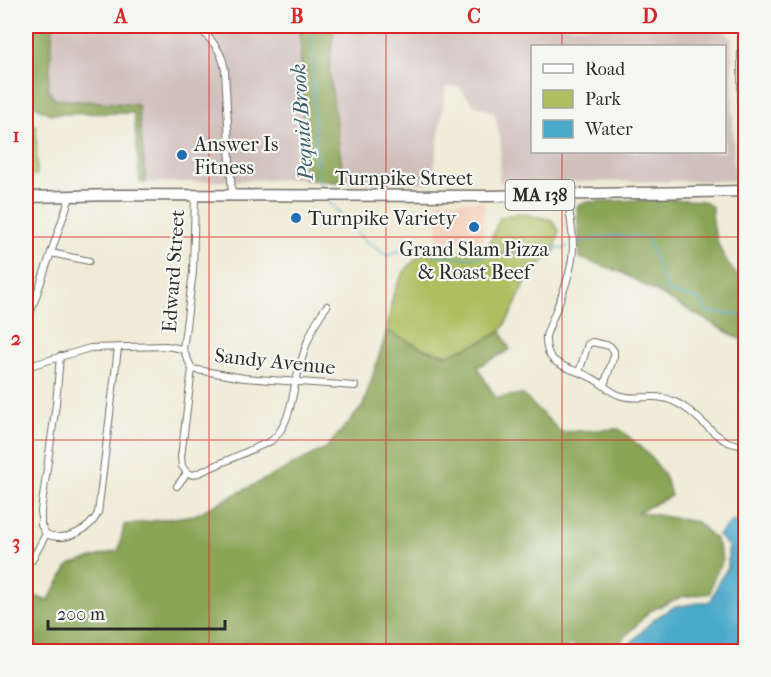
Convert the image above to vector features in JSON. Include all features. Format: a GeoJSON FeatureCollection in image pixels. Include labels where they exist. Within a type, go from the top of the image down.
{"type":"FeatureCollection","features":[{"type":"Feature","properties":{"kind":"main road","name":"Turnpike Street"},"geometry":{"type":"LineString","coordinates":[[26,197],[744,191]]}},
{"type":"Feature","properties":{"kind":"street"},"geometry":{"type":"LineString","coordinates":[[162,26],[174,30],[198,27],[217,46],[224,64],[232,196]]}},
{"type":"Feature","properties":{"kind":"street"},"geometry":{"type":"LineString","coordinates":[[741,26],[744,191]]}},
{"type":"Feature","properties":{"kind":"street"},"geometry":{"type":"LineString","coordinates":[[567,194],[573,255],[546,336],[552,360],[579,372],[619,396],[652,395],[670,399],[692,412],[724,441],[745,444]]}},
{"type":"Feature","properties":{"kind":"street","name":"Edward Street"},"geometry":{"type":"LineString","coordinates":[[192,369],[183,349],[193,272],[195,196]]}},
{"type":"Feature","properties":{"kind":"street"},"geometry":{"type":"LineString","coordinates":[[70,197],[27,316],[29,366],[82,349],[165,346],[183,349]]}},
{"type":"Feature","properties":{"kind":"street"},"geometry":{"type":"LineString","coordinates":[[51,253],[89,261]]}},
{"type":"Feature","properties":{"kind":"street"},"geometry":{"type":"LineString","coordinates":[[192,369],[181,457],[182,466],[187,473],[193,475],[272,441],[279,435],[289,411],[310,333],[317,318],[327,306]]}},
{"type":"Feature","properties":{"kind":"street"},"geometry":{"type":"LineString","coordinates":[[579,372],[588,344],[592,342],[610,346],[614,351],[614,356],[604,386]]}},
{"type":"Feature","properties":{"kind":"street"},"geometry":{"type":"LineString","coordinates":[[60,356],[56,404],[41,511],[41,525],[46,534],[58,538],[88,527],[98,513],[118,348]]}},
{"type":"Feature","properties":{"kind":"street","name":"Sandy Avenue"},"geometry":{"type":"LineString","coordinates":[[192,369],[244,378],[356,386]]}},
{"type":"Feature","properties":{"kind":"street"},"geometry":{"type":"LineString","coordinates":[[177,486],[187,473]]}},
{"type":"Feature","properties":{"kind":"street"},"geometry":{"type":"LineString","coordinates":[[32,560],[46,534]]}},
{"type":"Feature","properties":{"kind":"shaded area"},"geometry":{"type":"Polygon","coordinates":[[[53,26],[300,26],[305,179],[146,183],[138,105],[54,99],[48,90],[53,26]]]}},
{"type":"Feature","properties":{"kind":"shaded area"},"geometry":{"type":"Polygon","coordinates":[[[334,26],[720,26],[732,38],[734,181],[499,182],[501,145],[495,113],[474,105],[459,87],[446,87],[432,183],[344,183],[329,71],[334,26]]]}},
{"type":"Feature","properties":{"kind":"shaded area"},"geometry":{"type":"Polygon","coordinates":[[[437,201],[484,201],[483,240],[438,241],[437,201]]]}},
{"type":"Feature","properties":{"kind":"green space"},"geometry":{"type":"Polygon","coordinates":[[[26,26],[53,26],[48,90],[54,99],[138,105],[146,183],[140,183],[134,113],[50,114],[26,101],[26,26]]]}},
{"type":"Feature","properties":{"kind":"green space"},"geometry":{"type":"Polygon","coordinates":[[[300,26],[334,26],[329,71],[344,183],[305,179],[300,26]]]}},
{"type":"Feature","properties":{"kind":"green space"},"geometry":{"type":"Polygon","coordinates":[[[27,125],[36,125],[37,175],[28,175],[27,125]]]}},
{"type":"Feature","properties":{"kind":"green space"},"geometry":{"type":"Polygon","coordinates":[[[670,199],[703,201],[712,207],[714,228],[720,248],[731,267],[745,283],[745,342],[621,272],[580,258],[577,207],[585,202],[670,199]]]}},
{"type":"Feature","properties":{"kind":"green space"},"geometry":{"type":"Polygon","coordinates":[[[519,213],[552,220],[559,231],[554,253],[531,270],[501,331],[448,355],[424,349],[387,331],[393,295],[401,276],[426,250],[477,252],[487,250],[500,218],[519,213]]]}},
{"type":"Feature","properties":{"kind":"green space"},"geometry":{"type":"Polygon","coordinates":[[[387,331],[424,349],[448,355],[501,331],[510,350],[477,367],[496,398],[522,394],[561,432],[619,429],[636,443],[664,476],[671,496],[638,512],[697,522],[716,540],[723,560],[714,577],[710,593],[681,597],[650,611],[612,650],[571,645],[559,652],[26,651],[26,593],[48,601],[69,565],[119,550],[124,525],[195,515],[326,448],[363,406],[387,331]]]}},
{"type":"Feature","properties":{"kind":"water"},"geometry":{"type":"Polygon","coordinates":[[[733,520],[745,528],[745,651],[623,651],[654,619],[674,607],[711,601],[720,579],[728,568],[728,546],[718,535],[733,520]]]}},
{"type":"Feature","properties":{"kind":"waterway","name":"Pequid Brook"},"geometry":{"type":"LineString","coordinates":[[311,26],[317,178],[324,191]]}},
{"type":"Feature","properties":{"kind":"waterway","name":"Pequid Brook"},"geometry":{"type":"LineString","coordinates":[[328,201],[363,239],[387,256],[407,247],[425,253],[463,258],[531,252],[546,246],[561,249],[568,247]]}},
{"type":"Feature","properties":{"kind":"waterway","name":"Pequid Brook"},"geometry":{"type":"LineString","coordinates":[[578,242],[612,236],[647,237],[667,292],[699,299],[707,312],[746,315]]}},
{"type":"Feature","properties":{"kind":"place","name":"Answer Is Fitness"},"geometry":{"type":"Point","coordinates":[182,155]}},
{"type":"Feature","properties":{"kind":"place","name":"Turnpike Variety"},"geometry":{"type":"Point","coordinates":[296,218]}},
{"type":"Feature","properties":{"kind":"place","name":"Grand Slam Pizza & Roast Beef"},"geometry":{"type":"Point","coordinates":[474,227]}}]}
